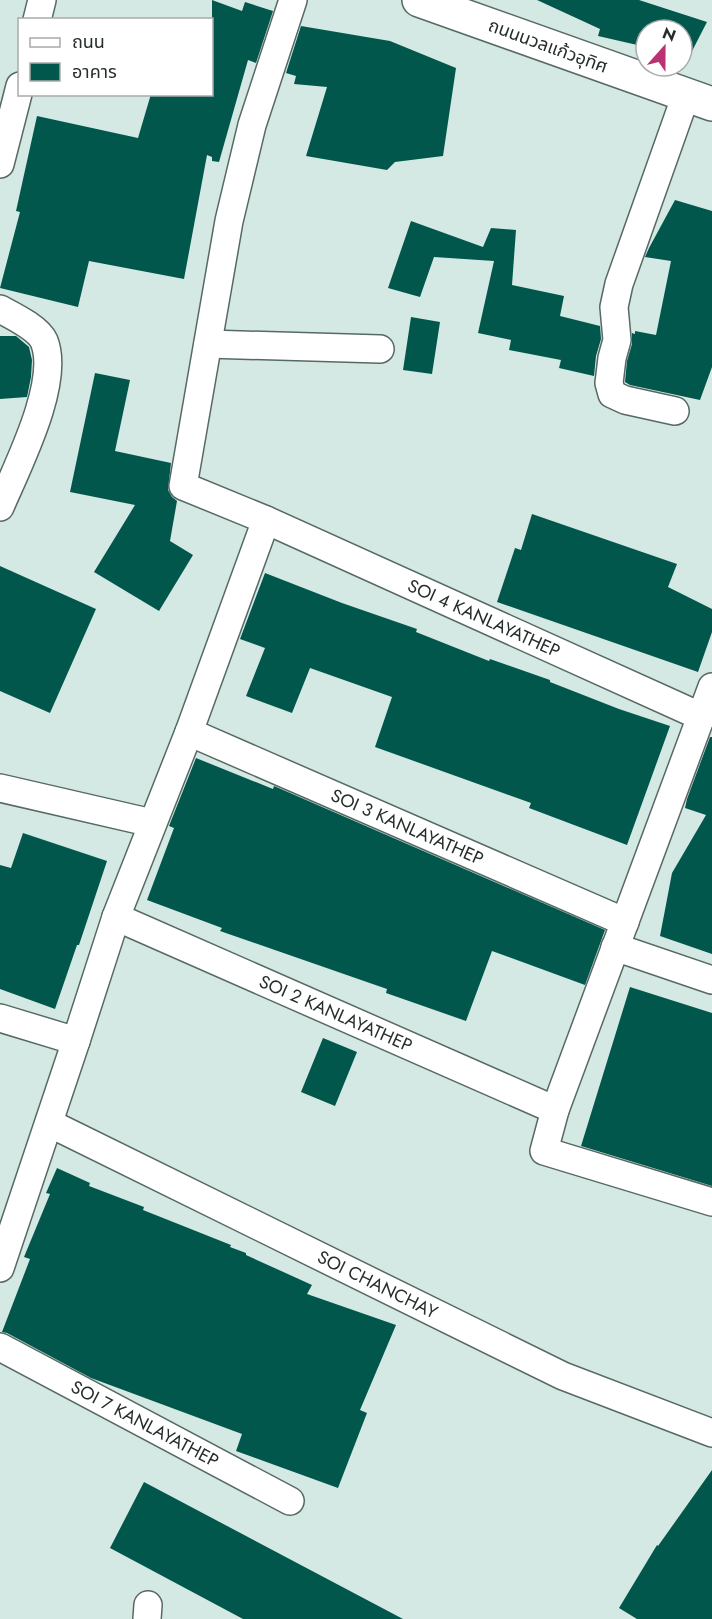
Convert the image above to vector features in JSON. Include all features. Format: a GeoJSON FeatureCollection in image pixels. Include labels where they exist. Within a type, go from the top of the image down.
{"type":"FeatureCollection","features":[{"type":"Feature","properties":{"kind":"street"},"geometry":{"type":"LineString","coordinates":[[38,18],[42,0]]}},
{"type":"Feature","properties":{"kind":"street"},"geometry":{"type":"LineString","coordinates":[[293,0],[252,125],[229,221],[208,344],[380,349]]}},
{"type":"Feature","properties":{"kind":"street","name":"ถนนนวลแก้วอุทิศ"},"geometry":{"type":"LineString","coordinates":[[418,0],[699,100]]}},
{"type":"Feature","properties":{"kind":"street"},"geometry":{"type":"LineString","coordinates":[[0,164],[18,94]]}},
{"type":"Feature","properties":{"kind":"street"},"geometry":{"type":"LineString","coordinates":[[675,411],[625,400],[612,394],[609,383],[617,340],[614,307],[619,284],[699,100]]}},
{"type":"Feature","properties":{"kind":"street"},"geometry":{"type":"LineString","coordinates":[[0,309],[29,325],[44,339],[48,360],[45,388],[34,427],[0,507]]}},
{"type":"Feature","properties":{"kind":"street","name":"SOI 4 KANLAYATHEP"},"geometry":{"type":"LineString","coordinates":[[208,344],[183,486],[267,520],[702,717]]}},
{"type":"Feature","properties":{"kind":"street"},"geometry":{"type":"LineString","coordinates":[[0,1268],[116,917],[189,732],[267,520]]}},
{"type":"Feature","properties":{"kind":"street"},"geometry":{"type":"LineString","coordinates":[[712,687],[555,1110],[544,1151],[712,1202]]}},
{"type":"Feature","properties":{"kind":"street","name":"SOI 3 KANLAYATHEP"},"geometry":{"type":"LineString","coordinates":[[189,732],[625,922]]}},
{"type":"Feature","properties":{"kind":"street"},"geometry":{"type":"LineString","coordinates":[[0,788],[152,823]]}},
{"type":"Feature","properties":{"kind":"street","name":"SOI 2 KANLAYATHEP"},"geometry":{"type":"LineString","coordinates":[[116,917],[555,1110]]}},
{"type":"Feature","properties":{"kind":"street"},"geometry":{"type":"LineString","coordinates":[[615,947],[712,980]]}},
{"type":"Feature","properties":{"kind":"street"},"geometry":{"type":"LineString","coordinates":[[0,1018],[76,1041]]}},
{"type":"Feature","properties":{"kind":"street","name":"SOI CHANCHAY"},"geometry":{"type":"LineString","coordinates":[[49,1124],[563,1376],[712,1432]]}},
{"type":"Feature","properties":{"kind":"street","name":"SOI 7 KANLAYATHEP"},"geometry":{"type":"LineString","coordinates":[[0,1347],[290,1501]]}},
{"type":"Feature","properties":{"kind":"building"},"geometry":{"type":"Polygon","coordinates":[[[212,0],[242,11],[245,2],[273,11],[256,63],[248,60],[219,162],[212,161],[212,157],[207,155],[184,279],[89,261],[78,307],[0,288],[20,212],[16,211],[37,116],[138,138],[150,96],[213,96],[212,0]]]}},
{"type":"Feature","properties":{"kind":"building"},"geometry":{"type":"Polygon","coordinates":[[[537,0],[639,0],[707,22],[694,47],[694,18],[634,18],[634,44],[598,36],[600,29],[537,0]]]}},
{"type":"Feature","properties":{"kind":"building"},"geometry":{"type":"Polygon","coordinates":[[[301,26],[390,41],[456,68],[443,156],[395,162],[387,170],[306,156],[327,87],[294,84],[296,76],[286,73],[301,26]]]}},
{"type":"Feature","properties":{"kind":"building"},"geometry":{"type":"Polygon","coordinates":[[[675,200],[712,211],[712,367],[700,400],[625,382],[632,333],[635,334],[635,331],[656,335],[671,261],[645,257],[675,200]]]}},
{"type":"Feature","properties":{"kind":"building"},"geometry":{"type":"Polygon","coordinates":[[[411,221],[483,247],[491,228],[516,230],[512,285],[564,296],[560,316],[600,326],[601,339],[594,376],[559,368],[561,360],[509,350],[511,340],[478,333],[494,261],[434,257],[420,297],[388,288],[411,221]]]}},
{"type":"Feature","properties":{"kind":"building"},"geometry":{"type":"Polygon","coordinates":[[[411,317],[440,322],[432,374],[403,370],[411,317]]]}},
{"type":"Feature","properties":{"kind":"building"},"geometry":{"type":"Polygon","coordinates":[[[0,336],[16,336],[29,347],[32,360],[27,397],[0,399],[0,336]]]}},
{"type":"Feature","properties":{"kind":"building"},"geometry":{"type":"Polygon","coordinates":[[[95,373],[130,380],[115,451],[171,463],[168,490],[177,501],[170,541],[193,555],[159,611],[94,572],[135,505],[70,492],[95,373]]]}},
{"type":"Feature","properties":{"kind":"building"},"geometry":{"type":"Polygon","coordinates":[[[532,514],[677,564],[668,587],[712,609],[712,632],[698,672],[497,602],[515,548],[521,550],[532,514]]]}},
{"type":"Feature","properties":{"kind":"building"},"geometry":{"type":"Polygon","coordinates":[[[0,566],[96,609],[50,713],[0,691],[0,566]]]}},
{"type":"Feature","properties":{"kind":"building"},"geometry":{"type":"Polygon","coordinates":[[[265,573],[417,629],[416,632],[489,661],[490,659],[550,680],[550,682],[619,709],[670,726],[627,845],[529,808],[531,803],[375,747],[392,697],[310,668],[292,713],[246,696],[265,648],[240,639],[265,573]]]}},
{"type":"Feature","properties":{"kind":"building"},"geometry":{"type":"Polygon","coordinates":[[[710,737],[712,737],[712,954],[660,936],[672,873],[706,815],[685,808],[710,737]]]}},
{"type":"Feature","properties":{"kind":"building"},"geometry":{"type":"Polygon","coordinates":[[[196,758],[273,789],[274,786],[605,930],[585,985],[492,951],[466,1021],[386,993],[387,989],[220,931],[222,928],[147,900],[174,828],[169,826],[196,758]]]}},
{"type":"Feature","properties":{"kind":"building"},"geometry":{"type":"Polygon","coordinates":[[[23,833],[107,861],[55,1009],[0,989],[0,865],[11,868],[23,833]]]}},
{"type":"Feature","properties":{"kind":"building"},"geometry":{"type":"Polygon","coordinates":[[[630,987],[712,1013],[712,1186],[581,1146],[630,987]]]}},
{"type":"Feature","properties":{"kind":"building"},"geometry":{"type":"Polygon","coordinates":[[[323,1038],[357,1052],[335,1106],[301,1092],[323,1038]]]}},
{"type":"Feature","properties":{"kind":"building"},"geometry":{"type":"Polygon","coordinates":[[[57,1168],[90,1183],[89,1186],[231,1245],[230,1247],[246,1255],[312,1285],[307,1294],[396,1325],[360,1410],[367,1413],[338,1488],[236,1451],[242,1434],[91,1378],[2,1332],[30,1259],[24,1257],[50,1194],[46,1193],[57,1168]]]}},
{"type":"Feature","properties":{"kind":"building"},"geometry":{"type":"Polygon","coordinates":[[[712,1470],[712,1619],[637,1619],[619,1608],[657,1545],[712,1470]]]}},
{"type":"Feature","properties":{"kind":"building"},"geometry":{"type":"Polygon","coordinates":[[[144,1482],[403,1619],[243,1619],[110,1548],[144,1482]]]}}]}
